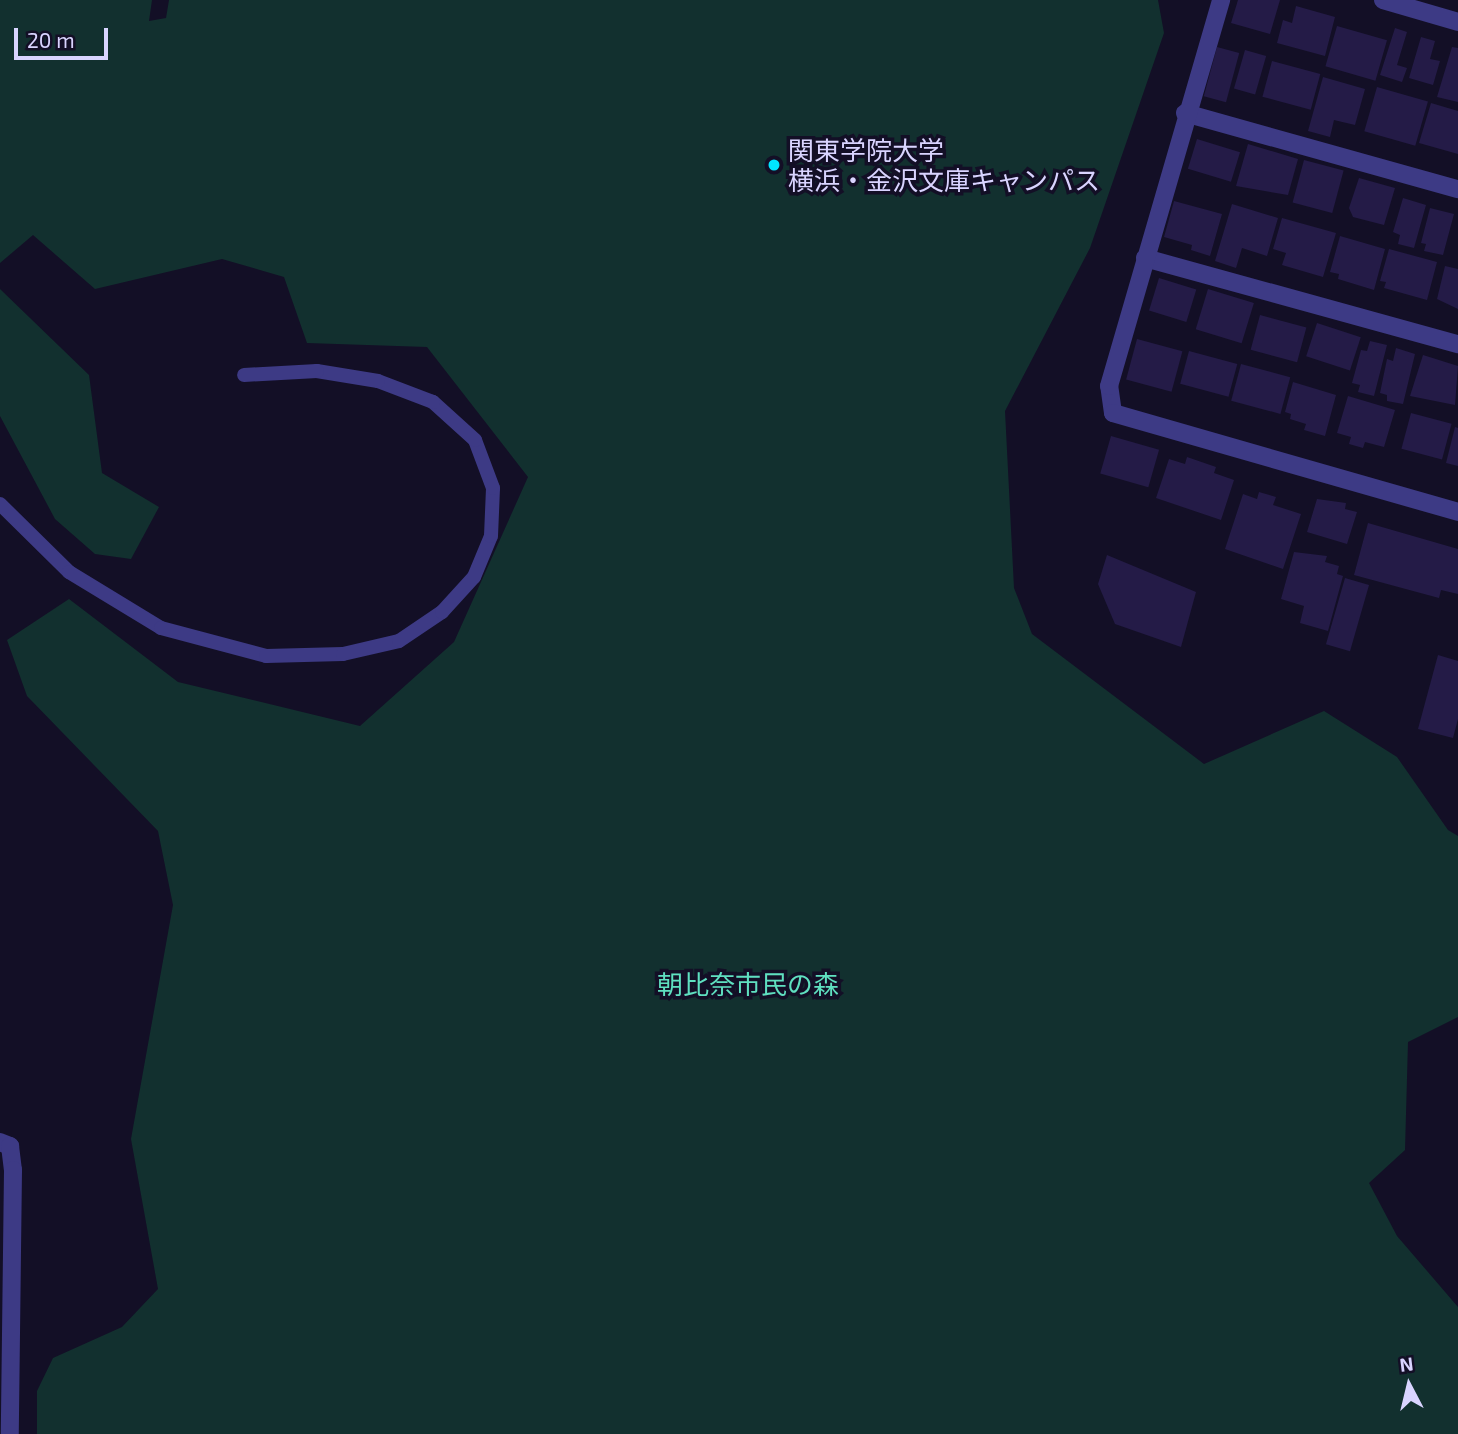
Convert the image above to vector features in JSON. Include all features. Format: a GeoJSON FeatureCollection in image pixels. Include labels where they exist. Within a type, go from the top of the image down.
{"type":"FeatureCollection","features":[{"type":"Feature","properties":{"kind":"street"},"geometry":{"type":"LineString","coordinates":[[1221,0],[1185,113],[1109,386],[1113,413],[1458,512]]}},
{"type":"Feature","properties":{"kind":"street"},"geometry":{"type":"LineString","coordinates":[[1383,0],[1458,22]]}},
{"type":"Feature","properties":{"kind":"street"},"geometry":{"type":"LineString","coordinates":[[1185,113],[1458,189]]}},
{"type":"Feature","properties":{"kind":"street"},"geometry":{"type":"LineString","coordinates":[[1145,258],[1458,344]]}},
{"type":"Feature","properties":{"kind":"street"},"geometry":{"type":"LineString","coordinates":[[0,1142],[10,1146],[13,1170],[10,1434]]}},
{"type":"Feature","properties":{"kind":"lane"},"geometry":{"type":"LineString","coordinates":[[0,504],[69,572],[162,628],[266,656],[342,654],[399,641],[442,612],[474,577],[491,536],[493,488],[475,440],[433,402],[378,381],[317,371],[244,375]]}},
{"type":"Feature","properties":{"kind":"green space","name":"朝比奈市民の森"},"geometry":{"type":"Polygon","coordinates":[[[0,0],[152,0],[149,21],[166,18],[169,0],[1158,0],[1164,33],[1090,248],[1005,411],[1014,588],[1032,634],[1204,764],[1324,711],[1397,757],[1448,830],[1458,836],[1458,1017],[1408,1042],[1405,1150],[1369,1183],[1397,1236],[1458,1307],[1458,1434],[37,1434],[37,1391],[53,1358],[122,1327],[158,1289],[131,1139],[173,905],[158,831],[27,696],[7,640],[69,599],[178,682],[360,726],[454,642],[528,477],[427,347],[307,343],[284,277],[222,259],[95,289],[33,235],[0,263],[0,0]]]}},
{"type":"Feature","properties":{"kind":"green space"},"geometry":{"type":"Polygon","coordinates":[[[0,289],[89,375],[102,473],[159,507],[131,559],[95,554],[55,519],[0,416],[0,289]]]}},
{"type":"Feature","properties":{"kind":"building"},"geometry":{"type":"Polygon","coordinates":[[[1238,0],[1280,0],[1270,34],[1231,23],[1238,0]]]}},
{"type":"Feature","properties":{"kind":"building"},"geometry":{"type":"Polygon","coordinates":[[[1296,6],[1335,17],[1325,56],[1277,43],[1283,20],[1292,23],[1296,6]]]}},
{"type":"Feature","properties":{"kind":"building"},"geometry":{"type":"Polygon","coordinates":[[[1337,26],[1387,40],[1375,81],[1325,66],[1337,26]]]}},
{"type":"Feature","properties":{"kind":"building"},"geometry":{"type":"Polygon","coordinates":[[[1395,28],[1407,32],[1397,65],[1407,68],[1402,82],[1380,75],[1395,28]]]}},
{"type":"Feature","properties":{"kind":"building"},"geometry":{"type":"Polygon","coordinates":[[[1421,37],[1435,41],[1430,59],[1440,61],[1433,85],[1409,78],[1421,37]]]}},
{"type":"Feature","properties":{"kind":"building"},"geometry":{"type":"Polygon","coordinates":[[[1217,47],[1239,53],[1226,102],[1204,96],[1217,47]]]}},
{"type":"Feature","properties":{"kind":"building"},"geometry":{"type":"Polygon","coordinates":[[[1452,47],[1458,48],[1458,102],[1437,97],[1452,47]]]}},
{"type":"Feature","properties":{"kind":"building"},"geometry":{"type":"Polygon","coordinates":[[[1245,50],[1266,56],[1255,95],[1234,88],[1245,50]]]}},
{"type":"Feature","properties":{"kind":"building"},"geometry":{"type":"Polygon","coordinates":[[[1272,61],[1320,74],[1311,110],[1262,97],[1272,61]]]}},
{"type":"Feature","properties":{"kind":"building"},"geometry":{"type":"Polygon","coordinates":[[[1323,77],[1365,89],[1355,125],[1334,120],[1330,137],[1308,131],[1323,77]]]}},
{"type":"Feature","properties":{"kind":"building"},"geometry":{"type":"Polygon","coordinates":[[[1377,87],[1428,102],[1415,146],[1364,131],[1377,87]]]}},
{"type":"Feature","properties":{"kind":"building"},"geometry":{"type":"Polygon","coordinates":[[[1431,103],[1458,111],[1458,154],[1419,143],[1431,103]]]}},
{"type":"Feature","properties":{"kind":"building"},"geometry":{"type":"Polygon","coordinates":[[[1197,139],[1240,152],[1231,182],[1188,169],[1197,139]]]}},
{"type":"Feature","properties":{"kind":"building"},"geometry":{"type":"Polygon","coordinates":[[[1248,144],[1298,159],[1288,195],[1236,186],[1248,144]]]}},
{"type":"Feature","properties":{"kind":"building"},"geometry":{"type":"Polygon","coordinates":[[[1304,160],[1344,171],[1332,213],[1293,203],[1304,160]]]}},
{"type":"Feature","properties":{"kind":"building"},"geometry":{"type":"Polygon","coordinates":[[[1359,178],[1395,188],[1384,225],[1353,217],[1349,208],[1359,178]]]}},
{"type":"Feature","properties":{"kind":"building"},"geometry":{"type":"Polygon","coordinates":[[[1403,198],[1426,205],[1414,248],[1398,244],[1400,235],[1393,232],[1403,198]]]}},
{"type":"Feature","properties":{"kind":"building"},"geometry":{"type":"Polygon","coordinates":[[[1174,201],[1222,214],[1210,256],[1191,250],[1192,245],[1164,237],[1174,201]]]}},
{"type":"Feature","properties":{"kind":"building"},"geometry":{"type":"Polygon","coordinates":[[[1232,204],[1278,218],[1267,256],[1242,248],[1236,268],[1215,261],[1232,204]]]}},
{"type":"Feature","properties":{"kind":"building"},"geometry":{"type":"Polygon","coordinates":[[[1430,208],[1454,214],[1443,255],[1424,251],[1426,244],[1421,243],[1430,208]]]}},
{"type":"Feature","properties":{"kind":"building"},"geometry":{"type":"Polygon","coordinates":[[[1282,218],[1336,233],[1323,277],[1282,265],[1286,253],[1273,249],[1282,218]]]}},
{"type":"Feature","properties":{"kind":"building"},"geometry":{"type":"Polygon","coordinates":[[[1340,236],[1385,249],[1374,290],[1338,279],[1339,274],[1330,272],[1340,236]]]}},
{"type":"Feature","properties":{"kind":"building"},"geometry":{"type":"Polygon","coordinates":[[[1389,249],[1437,262],[1427,300],[1384,288],[1386,282],[1380,281],[1389,249]]]}},
{"type":"Feature","properties":{"kind":"building"},"geometry":{"type":"Polygon","coordinates":[[[1445,266],[1458,269],[1458,309],[1437,299],[1445,266]]]}},
{"type":"Feature","properties":{"kind":"building"},"geometry":{"type":"Polygon","coordinates":[[[1159,278],[1196,289],[1186,322],[1149,311],[1159,278]]]}},
{"type":"Feature","properties":{"kind":"building"},"geometry":{"type":"Polygon","coordinates":[[[1208,289],[1254,303],[1242,343],[1196,329],[1208,289]]]}},
{"type":"Feature","properties":{"kind":"building"},"geometry":{"type":"Polygon","coordinates":[[[1260,315],[1306,327],[1297,362],[1251,350],[1260,315]]]}},
{"type":"Feature","properties":{"kind":"building"},"geometry":{"type":"Polygon","coordinates":[[[1317,323],[1361,337],[1350,371],[1306,356],[1317,323]]]}},
{"type":"Feature","properties":{"kind":"building"},"geometry":{"type":"Polygon","coordinates":[[[1137,339],[1182,351],[1172,392],[1126,380],[1137,339]]]}},
{"type":"Feature","properties":{"kind":"building"},"geometry":{"type":"Polygon","coordinates":[[[1370,341],[1387,345],[1374,396],[1358,392],[1360,385],[1352,383],[1361,350],[1367,351],[1370,341]]]}},
{"type":"Feature","properties":{"kind":"building"},"geometry":{"type":"Polygon","coordinates":[[[1396,348],[1415,354],[1403,404],[1387,401],[1387,395],[1380,393],[1387,359],[1393,361],[1396,348]]]}},
{"type":"Feature","properties":{"kind":"building"},"geometry":{"type":"Polygon","coordinates":[[[1189,351],[1237,364],[1228,397],[1180,384],[1189,351]]]}},
{"type":"Feature","properties":{"kind":"building"},"geometry":{"type":"Polygon","coordinates":[[[1423,355],[1458,366],[1455,405],[1410,396],[1423,355]]]}},
{"type":"Feature","properties":{"kind":"building"},"geometry":{"type":"Polygon","coordinates":[[[1241,364],[1290,377],[1280,414],[1231,401],[1241,364]]]}},
{"type":"Feature","properties":{"kind":"building"},"geometry":{"type":"Polygon","coordinates":[[[1293,382],[1336,395],[1325,436],[1304,430],[1306,424],[1290,419],[1291,414],[1285,412],[1293,382]]]}},
{"type":"Feature","properties":{"kind":"building"},"geometry":{"type":"Polygon","coordinates":[[[1348,396],[1395,410],[1384,447],[1365,442],[1363,448],[1349,444],[1351,437],[1337,433],[1348,396]]]}},
{"type":"Feature","properties":{"kind":"building"},"geometry":{"type":"Polygon","coordinates":[[[1411,413],[1452,424],[1442,460],[1401,449],[1411,413]]]}},
{"type":"Feature","properties":{"kind":"building"},"geometry":{"type":"Polygon","coordinates":[[[1455,427],[1458,428],[1458,466],[1446,463],[1455,427]]]}},
{"type":"Feature","properties":{"kind":"building"},"geometry":{"type":"Polygon","coordinates":[[[1111,436],[1159,450],[1148,487],[1100,473],[1111,436]]]}},
{"type":"Feature","properties":{"kind":"building"},"geometry":{"type":"Polygon","coordinates":[[[1187,457],[1216,467],[1214,473],[1234,480],[1221,520],[1156,498],[1169,459],[1185,464],[1187,457]]]}},
{"type":"Feature","properties":{"kind":"building"},"geometry":{"type":"Polygon","coordinates":[[[1259,492],[1276,497],[1273,505],[1301,514],[1283,569],[1225,549],[1243,494],[1257,499],[1259,492]]]}},
{"type":"Feature","properties":{"kind":"building"},"geometry":{"type":"Polygon","coordinates":[[[1317,499],[1346,503],[1345,509],[1357,512],[1347,544],[1307,532],[1317,499]]]}},
{"type":"Feature","properties":{"kind":"building"},"geometry":{"type":"Polygon","coordinates":[[[1368,523],[1458,549],[1458,594],[1441,590],[1439,598],[1354,575],[1368,523]]]}},
{"type":"Feature","properties":{"kind":"building"},"geometry":{"type":"Polygon","coordinates":[[[1294,552],[1327,556],[1325,562],[1339,566],[1337,574],[1343,576],[1328,631],[1300,623],[1304,606],[1281,599],[1294,552]]]}},
{"type":"Feature","properties":{"kind":"building"},"geometry":{"type":"Polygon","coordinates":[[[1107,555],[1196,592],[1181,647],[1115,624],[1098,584],[1107,555]]]}},
{"type":"Feature","properties":{"kind":"building"},"geometry":{"type":"Polygon","coordinates":[[[1345,578],[1369,585],[1350,651],[1326,644],[1345,578]]]}},
{"type":"Feature","properties":{"kind":"building"},"geometry":{"type":"Polygon","coordinates":[[[1438,655],[1458,661],[1458,719],[1453,738],[1418,729],[1438,655]]]}},
{"type":"Feature","properties":{"kind":"place","name":"関東学院大学 横浜・金沢文庫キャンパス"},"geometry":{"type":"Point","coordinates":[774,165]}}]}
